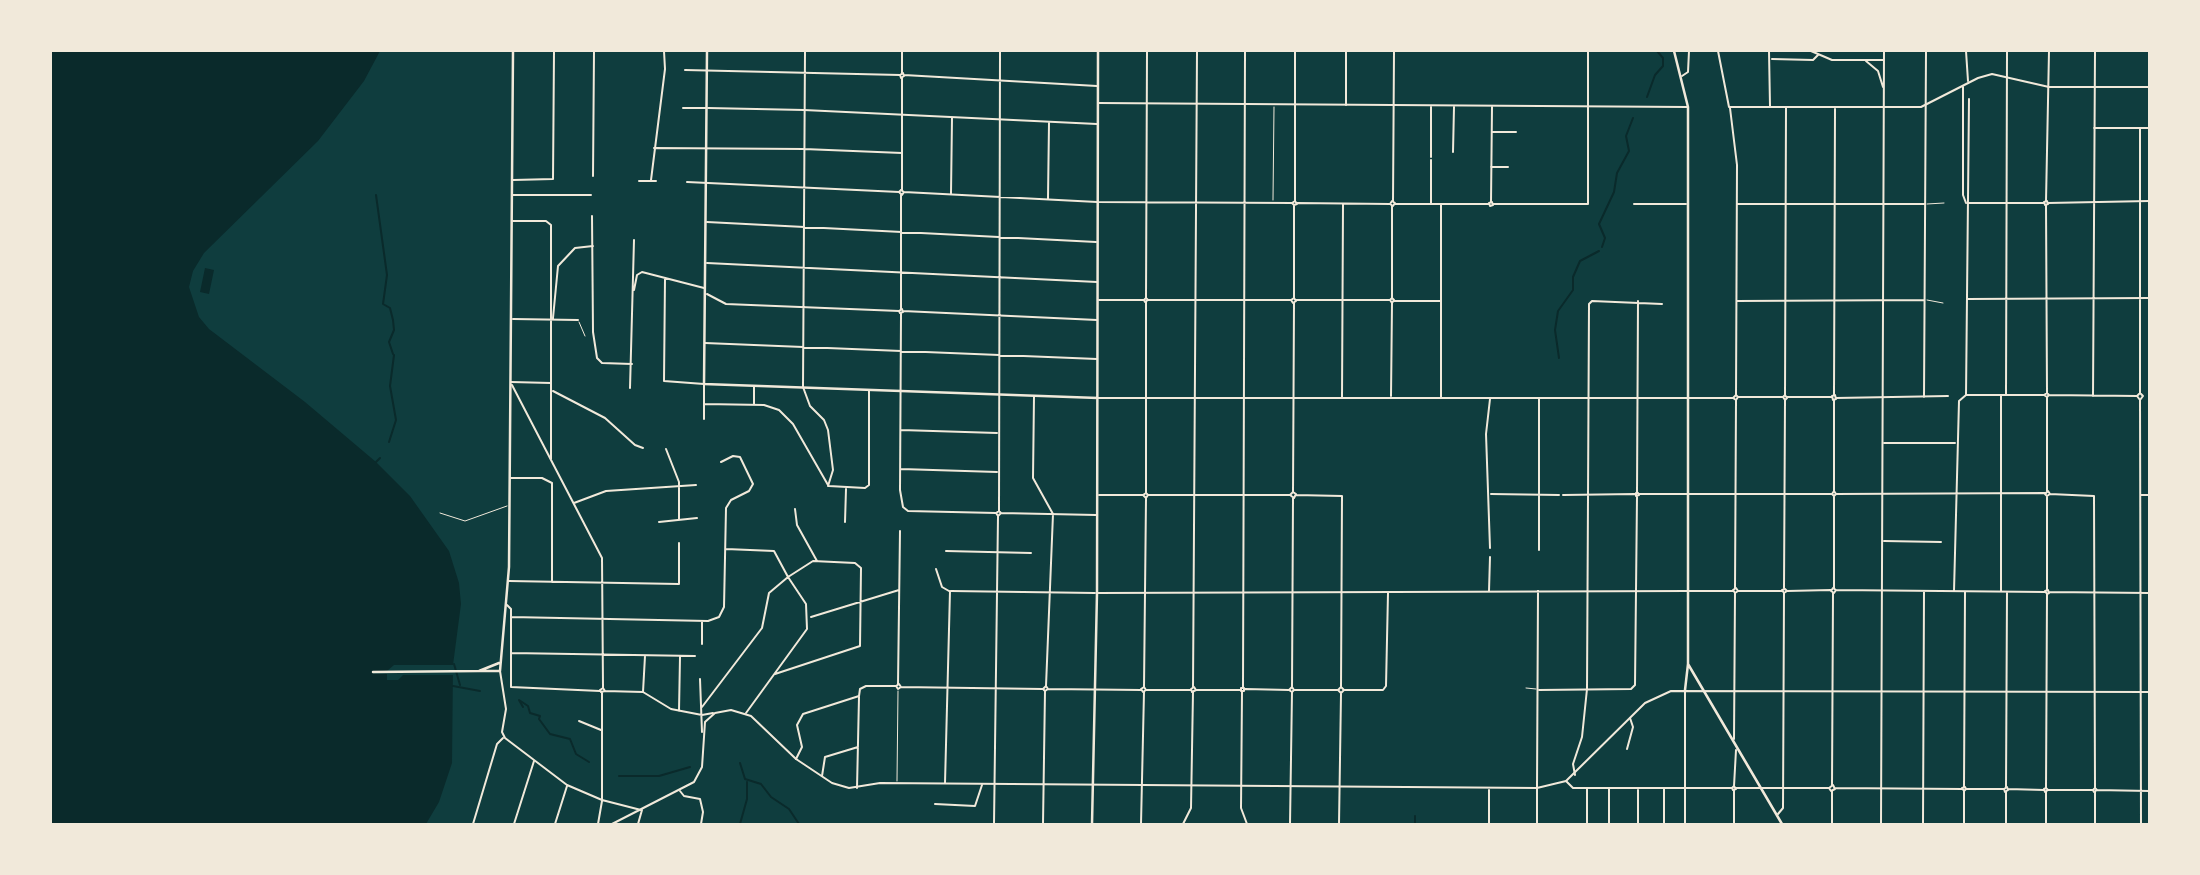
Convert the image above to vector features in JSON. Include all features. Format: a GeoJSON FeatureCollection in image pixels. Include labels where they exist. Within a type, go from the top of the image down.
{"type":"FeatureCollection","features":[{"type":"Feature","properties":{"kind":"main road"},"geometry":{"type":"LineString","coordinates":[[373,673],[500,671],[508,581],[510,506],[513,51]]}},
{"type":"Feature","properties":{"kind":"main road"},"geometry":{"type":"LineString","coordinates":[[707,51],[704,384],[1098,398]]}},
{"type":"Feature","properties":{"kind":"main road"},"geometry":{"type":"LineString","coordinates":[[1092,824],[1097,593],[1098,51]]}},
{"type":"Feature","properties":{"kind":"main road"},"geometry":{"type":"LineString","coordinates":[[1674,51],[1688,107],[1688,664],[1685,690]]}},
{"type":"Feature","properties":{"kind":"main road"},"geometry":{"type":"LineString","coordinates":[[477,671],[495,667],[500,660]]}},
{"type":"Feature","properties":{"kind":"main road"},"geometry":{"type":"LineString","coordinates":[[1688,664],[1736,750],[1782,824]]}},
{"type":"Feature","properties":{"kind":"street"},"geometry":{"type":"LineString","coordinates":[[513,180],[552,180],[554,51]]}},
{"type":"Feature","properties":{"kind":"street"},"geometry":{"type":"LineString","coordinates":[[593,176],[594,51]]}},
{"type":"Feature","properties":{"kind":"street"},"geometry":{"type":"LineString","coordinates":[[651,180],[665,69],[664,51]]}},
{"type":"Feature","properties":{"kind":"street"},"geometry":{"type":"LineString","coordinates":[[805,51],[803,387],[808,403],[824,420],[828,430],[833,465],[828,486]]}},
{"type":"Feature","properties":{"kind":"street"},"geometry":{"type":"LineString","coordinates":[[902,51],[900,469],[901,497],[905,510],[1097,515]]}},
{"type":"Feature","properties":{"kind":"street"},"geometry":{"type":"LineString","coordinates":[[994,824],[999,513],[1000,51]]}},
{"type":"Feature","properties":{"kind":"street"},"geometry":{"type":"LineString","coordinates":[[1141,824],[1146,593],[1147,51]]}},
{"type":"Feature","properties":{"kind":"street"},"geometry":{"type":"LineString","coordinates":[[1183,824],[1190,812],[1195,593],[1197,51]]}},
{"type":"Feature","properties":{"kind":"street"},"geometry":{"type":"LineString","coordinates":[[1245,51],[1241,812],[1247,824]]}},
{"type":"Feature","properties":{"kind":"street"},"geometry":{"type":"LineString","coordinates":[[1290,824],[1295,51]]}},
{"type":"Feature","properties":{"kind":"street"},"geometry":{"type":"LineString","coordinates":[[1346,51],[1346,105]]}},
{"type":"Feature","properties":{"kind":"street"},"geometry":{"type":"LineString","coordinates":[[1391,398],[1394,51]]}},
{"type":"Feature","properties":{"kind":"street"},"geometry":{"type":"LineString","coordinates":[[687,182],[1097,202],[1588,204],[1588,51]]}},
{"type":"Feature","properties":{"kind":"street"},"geometry":{"type":"LineString","coordinates":[[1682,76],[1688,72],[1689,51]]}},
{"type":"Feature","properties":{"kind":"street"},"geometry":{"type":"LineString","coordinates":[[1718,51],[1737,156],[1733,744]]}},
{"type":"Feature","properties":{"kind":"street"},"geometry":{"type":"LineString","coordinates":[[1769,51],[1770,107]]}},
{"type":"Feature","properties":{"kind":"street"},"geometry":{"type":"LineString","coordinates":[[1811,51],[1841,60],[1884,60]]}},
{"type":"Feature","properties":{"kind":"street"},"geometry":{"type":"LineString","coordinates":[[1881,824],[1884,51]]}},
{"type":"Feature","properties":{"kind":"street"},"geometry":{"type":"LineString","coordinates":[[1924,397],[1926,51]]}},
{"type":"Feature","properties":{"kind":"street"},"geometry":{"type":"LineString","coordinates":[[1966,51],[1969,82]]}},
{"type":"Feature","properties":{"kind":"street"},"geometry":{"type":"LineString","coordinates":[[2006,395],[2007,51]]}},
{"type":"Feature","properties":{"kind":"street"},"geometry":{"type":"LineString","coordinates":[[2046,824],[2046,203],[2049,51]]}},
{"type":"Feature","properties":{"kind":"street"},"geometry":{"type":"LineString","coordinates":[[2093,396],[2092,202],[2095,51]]}},
{"type":"Feature","properties":{"kind":"street"},"geometry":{"type":"LineString","coordinates":[[1770,59],[1813,60],[1818,55]]}},
{"type":"Feature","properties":{"kind":"street"},"geometry":{"type":"LineString","coordinates":[[1866,60],[1878,71],[1884,90]]}},
{"type":"Feature","properties":{"kind":"street"},"geometry":{"type":"LineString","coordinates":[[685,70],[804,70],[1098,86]]}},
{"type":"Feature","properties":{"kind":"street"},"geometry":{"type":"LineString","coordinates":[[1730,107],[1925,107],[1963,85],[1987,75],[2007,76],[2049,87],[2149,86]]}},
{"type":"Feature","properties":{"kind":"street"},"geometry":{"type":"LineString","coordinates":[[1963,85],[1963,195],[1967,204]]}},
{"type":"Feature","properties":{"kind":"street"},"geometry":{"type":"LineString","coordinates":[[1966,395],[1969,99]]}},
{"type":"Feature","properties":{"kind":"street"},"geometry":{"type":"LineString","coordinates":[[1098,103],[1688,107]]}},
{"type":"Feature","properties":{"kind":"street"},"geometry":{"type":"LineString","coordinates":[[1431,106],[1431,204]]}},
{"type":"Feature","properties":{"kind":"street"},"geometry":{"type":"LineString","coordinates":[[1452,152],[1454,106]]}},
{"type":"Feature","properties":{"kind":"street"},"geometry":{"type":"LineString","coordinates":[[1491,203],[1492,106]]}},
{"type":"Feature","properties":{"kind":"street"},"geometry":{"type":"LineString","coordinates":[[1776,815],[1783,810],[1786,107]]}},
{"type":"Feature","properties":{"kind":"street"},"geometry":{"type":"LineString","coordinates":[[682,108],[902,114],[1098,125]]}},
{"type":"Feature","properties":{"kind":"street"},"geometry":{"type":"LineString","coordinates":[[1832,824],[1835,108]]}},
{"type":"Feature","properties":{"kind":"street"},"geometry":{"type":"LineString","coordinates":[[950,195],[952,117]]}},
{"type":"Feature","properties":{"kind":"street"},"geometry":{"type":"LineString","coordinates":[[1048,199],[1049,122]]}},
{"type":"Feature","properties":{"kind":"street"},"geometry":{"type":"LineString","coordinates":[[2094,128],[2149,128]]}},
{"type":"Feature","properties":{"kind":"street"},"geometry":{"type":"LineString","coordinates":[[1954,591],[1956,410],[1960,399],[1966,395],[2137,396],[2140,393],[2140,128]]}},
{"type":"Feature","properties":{"kind":"street"},"geometry":{"type":"LineString","coordinates":[[1491,132],[1516,132]]}},
{"type":"Feature","properties":{"kind":"street"},"geometry":{"type":"LineString","coordinates":[[654,148],[902,153]]}},
{"type":"Feature","properties":{"kind":"street"},"geometry":{"type":"LineString","coordinates":[[1491,167],[1508,167]]}},
{"type":"Feature","properties":{"kind":"street"},"geometry":{"type":"LineString","coordinates":[[639,181],[656,181]]}},
{"type":"Feature","properties":{"kind":"street"},"geometry":{"type":"LineString","coordinates":[[512,195],[591,195]]}},
{"type":"Feature","properties":{"kind":"street"},"geometry":{"type":"LineString","coordinates":[[1967,204],[2149,201]]}},
{"type":"Feature","properties":{"kind":"street"},"geometry":{"type":"LineString","coordinates":[[1342,398],[1343,204]]}},
{"type":"Feature","properties":{"kind":"street"},"geometry":{"type":"LineString","coordinates":[[1441,204],[1441,398]]}},
{"type":"Feature","properties":{"kind":"street"},"geometry":{"type":"LineString","coordinates":[[1634,204],[1687,204]]}},
{"type":"Feature","properties":{"kind":"street"},"geometry":{"type":"LineString","coordinates":[[1737,204],[1925,204]]}},
{"type":"Feature","properties":{"kind":"street"},"geometry":{"type":"LineString","coordinates":[[592,216],[593,332],[597,358],[602,363],[632,364]]}},
{"type":"Feature","properties":{"kind":"street"},"geometry":{"type":"LineString","coordinates":[[512,221],[550,223],[551,460]]}},
{"type":"Feature","properties":{"kind":"street"},"geometry":{"type":"LineString","coordinates":[[706,222],[1097,242]]}},
{"type":"Feature","properties":{"kind":"street"},"geometry":{"type":"LineString","coordinates":[[630,388],[634,240]]}},
{"type":"Feature","properties":{"kind":"street"},"geometry":{"type":"LineString","coordinates":[[552,319],[558,267],[575,248],[594,246]]}},
{"type":"Feature","properties":{"kind":"street"},"geometry":{"type":"LineString","coordinates":[[706,263],[1098,282]]}},
{"type":"Feature","properties":{"kind":"street"},"geometry":{"type":"LineString","coordinates":[[634,291],[640,273],[706,291],[726,304],[1098,320]]}},
{"type":"Feature","properties":{"kind":"street"},"geometry":{"type":"LineString","coordinates":[[665,278],[665,382],[704,384],[704,419]]}},
{"type":"Feature","properties":{"kind":"street"},"geometry":{"type":"LineString","coordinates":[[1967,299],[2149,298]]}},
{"type":"Feature","properties":{"kind":"street"},"geometry":{"type":"LineString","coordinates":[[1098,300],[1441,301]]}},
{"type":"Feature","properties":{"kind":"street"},"geometry":{"type":"LineString","coordinates":[[1736,301],[1925,300]]}},
{"type":"Feature","properties":{"kind":"street"},"geometry":{"type":"LineString","coordinates":[[1575,775],[1573,764],[1582,737],[1587,689],[1590,302],[1662,304]]}},
{"type":"Feature","properties":{"kind":"street"},"geometry":{"type":"LineString","coordinates":[[1538,689],[1634,687],[1638,302]]}},
{"type":"Feature","properties":{"kind":"street"},"geometry":{"type":"LineString","coordinates":[[512,319],[578,320]]}},
{"type":"Feature","properties":{"kind":"street"},"geometry":{"type":"LineString","coordinates":[[705,343],[1098,359]]}},
{"type":"Feature","properties":{"kind":"street"},"geometry":{"type":"LineString","coordinates":[[552,383],[511,383],[602,558],[602,800],[598,824]]}},
{"type":"Feature","properties":{"kind":"street"},"geometry":{"type":"LineString","coordinates":[[754,386],[754,405]]}},
{"type":"Feature","properties":{"kind":"street"},"geometry":{"type":"LineString","coordinates":[[552,390],[605,418],[635,445],[643,448]]}},
{"type":"Feature","properties":{"kind":"street"},"geometry":{"type":"LineString","coordinates":[[828,486],[868,486],[869,390]]}},
{"type":"Feature","properties":{"kind":"street"},"geometry":{"type":"LineString","coordinates":[[2140,393],[2149,396]]}},
{"type":"Feature","properties":{"kind":"street"},"geometry":{"type":"LineString","coordinates":[[1034,395],[1033,478],[1053,514],[1045,689],[1043,824]]}},
{"type":"Feature","properties":{"kind":"street"},"geometry":{"type":"LineString","coordinates":[[2001,396],[2001,591]]}},
{"type":"Feature","properties":{"kind":"street"},"geometry":{"type":"LineString","coordinates":[[2137,396],[2140,400],[2141,824]]}},
{"type":"Feature","properties":{"kind":"street"},"geometry":{"type":"LineString","coordinates":[[2140,400],[2143,396]]}},
{"type":"Feature","properties":{"kind":"street"},"geometry":{"type":"LineString","coordinates":[[1098,398],[1948,397]]}},
{"type":"Feature","properties":{"kind":"street"},"geometry":{"type":"LineString","coordinates":[[1490,398],[1486,434],[1490,548]]}},
{"type":"Feature","properties":{"kind":"street"},"geometry":{"type":"LineString","coordinates":[[1539,398],[1539,550]]}},
{"type":"Feature","properties":{"kind":"street"},"geometry":{"type":"LineString","coordinates":[[704,404],[774,408],[788,419],[828,486]]}},
{"type":"Feature","properties":{"kind":"street"},"geometry":{"type":"LineString","coordinates":[[901,429],[998,433]]}},
{"type":"Feature","properties":{"kind":"street"},"geometry":{"type":"LineString","coordinates":[[1884,443],[1956,443]]}},
{"type":"Feature","properties":{"kind":"street"},"geometry":{"type":"LineString","coordinates":[[666,449],[675,466],[679,486],[679,520]]}},
{"type":"Feature","properties":{"kind":"street"},"geometry":{"type":"LineString","coordinates":[[511,617],[702,621],[717,619],[724,607],[726,508],[731,500],[751,489],[753,481],[740,457],[733,456],[721,462]]}},
{"type":"Feature","properties":{"kind":"street"},"geometry":{"type":"LineString","coordinates":[[900,469],[998,472]]}},
{"type":"Feature","properties":{"kind":"street"},"geometry":{"type":"LineString","coordinates":[[510,478],[551,481],[552,582]]}},
{"type":"Feature","properties":{"kind":"street"},"geometry":{"type":"LineString","coordinates":[[573,503],[606,491],[696,485]]}},
{"type":"Feature","properties":{"kind":"street"},"geometry":{"type":"LineString","coordinates":[[845,522],[846,488]]}},
{"type":"Feature","properties":{"kind":"street"},"geometry":{"type":"LineString","coordinates":[[1490,494],[1955,492],[2093,495],[2095,824]]}},
{"type":"Feature","properties":{"kind":"street"},"geometry":{"type":"LineString","coordinates":[[1097,495],[1342,496],[1339,824]]}},
{"type":"Feature","properties":{"kind":"street"},"geometry":{"type":"LineString","coordinates":[[2140,495],[2149,495]]}},
{"type":"Feature","properties":{"kind":"street"},"geometry":{"type":"LineString","coordinates":[[795,509],[797,525],[817,561]]}},
{"type":"Feature","properties":{"kind":"street"},"geometry":{"type":"LineString","coordinates":[[659,522],[697,518]]}},
{"type":"Feature","properties":{"kind":"street"},"geometry":{"type":"LineString","coordinates":[[898,687],[900,531]]}},
{"type":"Feature","properties":{"kind":"street"},"geometry":{"type":"LineString","coordinates":[[1884,541],[1941,542]]}},
{"type":"Feature","properties":{"kind":"street"},"geometry":{"type":"LineString","coordinates":[[508,581],[679,584],[679,543]]}},
{"type":"Feature","properties":{"kind":"street"},"geometry":{"type":"LineString","coordinates":[[725,549],[774,551],[804,600],[808,617],[801,640],[746,713]]}},
{"type":"Feature","properties":{"kind":"street"},"geometry":{"type":"LineString","coordinates":[[946,551],[1031,553]]}},
{"type":"Feature","properties":{"kind":"street"},"geometry":{"type":"LineString","coordinates":[[1489,592],[1490,557]]}},
{"type":"Feature","properties":{"kind":"street"},"geometry":{"type":"LineString","coordinates":[[702,707],[762,628],[769,593],[806,563],[817,561],[860,566],[860,646],[775,674]]}},
{"type":"Feature","properties":{"kind":"street"},"geometry":{"type":"LineString","coordinates":[[936,569],[942,587],[950,591],[1244,593],[1883,590],[2149,593]]}},
{"type":"Feature","properties":{"kind":"street"},"geometry":{"type":"LineString","coordinates":[[808,617],[900,589]]}},
{"type":"Feature","properties":{"kind":"street"},"geometry":{"type":"LineString","coordinates":[[946,784],[950,591]]}},
{"type":"Feature","properties":{"kind":"street"},"geometry":{"type":"LineString","coordinates":[[1537,824],[1538,591]]}},
{"type":"Feature","properties":{"kind":"street"},"geometry":{"type":"LineString","coordinates":[[1923,824],[1924,591]]}},
{"type":"Feature","properties":{"kind":"street"},"geometry":{"type":"LineString","coordinates":[[1964,824],[1965,591]]}},
{"type":"Feature","properties":{"kind":"street"},"geometry":{"type":"LineString","coordinates":[[2006,824],[2007,591]]}},
{"type":"Feature","properties":{"kind":"street"},"geometry":{"type":"LineString","coordinates":[[857,788],[859,696],[860,689],[866,686],[1144,690],[1386,688],[1388,592]]}},
{"type":"Feature","properties":{"kind":"street"},"geometry":{"type":"LineString","coordinates":[[506,605],[511,607],[510,686],[643,692],[679,711],[702,715],[718,712],[746,713],[796,759],[822,777],[838,786],[857,788],[897,783],[1537,788],[1566,781],[1575,775],[1654,696],[1685,690],[2149,692]]}},
{"type":"Feature","properties":{"kind":"street"},"geometry":{"type":"LineString","coordinates":[[702,621],[702,644]]}},
{"type":"Feature","properties":{"kind":"street"},"geometry":{"type":"LineString","coordinates":[[511,653],[695,656]]}},
{"type":"Feature","properties":{"kind":"street"},"geometry":{"type":"LineString","coordinates":[[643,692],[645,655]]}},
{"type":"Feature","properties":{"kind":"street"},"geometry":{"type":"LineString","coordinates":[[679,711],[680,656]]}},
{"type":"Feature","properties":{"kind":"street"},"geometry":{"type":"LineString","coordinates":[[473,824],[498,744],[504,738],[506,709],[500,671]]}},
{"type":"Feature","properties":{"kind":"street"},"geometry":{"type":"LineString","coordinates":[[612,824],[692,785],[701,771],[700,679]]}},
{"type":"Feature","properties":{"kind":"street"},"geometry":{"type":"LineString","coordinates":[[1685,690],[1685,824]]}},
{"type":"Feature","properties":{"kind":"street"},"geometry":{"type":"LineString","coordinates":[[796,759],[802,747],[797,724],[801,716],[859,696]]}},
{"type":"Feature","properties":{"kind":"street"},"geometry":{"type":"LineString","coordinates":[[702,733],[706,719],[718,712]]}},
{"type":"Feature","properties":{"kind":"street"},"geometry":{"type":"LineString","coordinates":[[1627,749],[1633,725],[1630,718]]}},
{"type":"Feature","properties":{"kind":"street"},"geometry":{"type":"LineString","coordinates":[[579,721],[602,730]]}},
{"type":"Feature","properties":{"kind":"street"},"geometry":{"type":"LineString","coordinates":[[504,738],[567,785],[602,800],[642,810]]}},
{"type":"Feature","properties":{"kind":"street"},"geometry":{"type":"LineString","coordinates":[[822,777],[825,757],[859,747]]}},
{"type":"Feature","properties":{"kind":"street"},"geometry":{"type":"LineString","coordinates":[[1734,824],[1736,750]]}},
{"type":"Feature","properties":{"kind":"street"},"geometry":{"type":"LineString","coordinates":[[514,824],[535,760]]}},
{"type":"Feature","properties":{"kind":"street"},"geometry":{"type":"LineString","coordinates":[[1566,781],[1573,788],[1834,786],[2149,790]]}},
{"type":"Feature","properties":{"kind":"street"},"geometry":{"type":"LineString","coordinates":[[555,824],[567,785]]}},
{"type":"Feature","properties":{"kind":"street"},"geometry":{"type":"LineString","coordinates":[[935,804],[975,806],[982,785]]}},
{"type":"Feature","properties":{"kind":"street"},"geometry":{"type":"LineString","coordinates":[[1489,788],[1489,824]]}},
{"type":"Feature","properties":{"kind":"street"},"geometry":{"type":"LineString","coordinates":[[1587,788],[1587,824]]}},
{"type":"Feature","properties":{"kind":"street"},"geometry":{"type":"LineString","coordinates":[[1609,788],[1609,824]]}},
{"type":"Feature","properties":{"kind":"street"},"geometry":{"type":"LineString","coordinates":[[1638,788],[1638,824]]}},
{"type":"Feature","properties":{"kind":"street"},"geometry":{"type":"LineString","coordinates":[[1664,788],[1664,824]]}},
{"type":"Feature","properties":{"kind":"street"},"geometry":{"type":"LineString","coordinates":[[1829,788],[1832,791]]}},
{"type":"Feature","properties":{"kind":"street"},"geometry":{"type":"LineString","coordinates":[[680,791],[684,796],[700,799],[703,819],[701,824]]}},
{"type":"Feature","properties":{"kind":"street"},"geometry":{"type":"LineString","coordinates":[[638,824],[642,810]]}},
{"type":"Feature","properties":{"kind":"lane"},"geometry":{"type":"LineString","coordinates":[[1273,203],[1274,104]]}},
{"type":"Feature","properties":{"kind":"lane"},"geometry":{"type":"LineString","coordinates":[[1925,204],[1944,203]]}},
{"type":"Feature","properties":{"kind":"lane"},"geometry":{"type":"LineString","coordinates":[[1925,300],[1943,303]]}},
{"type":"Feature","properties":{"kind":"lane"},"geometry":{"type":"LineString","coordinates":[[578,320],[585,336]]}},
{"type":"Feature","properties":{"kind":"lane"},"geometry":{"type":"LineString","coordinates":[[440,513],[465,520],[510,506]]}},
{"type":"Feature","properties":{"kind":"lane"},"geometry":{"type":"LineString","coordinates":[[897,783],[898,687]]}},
{"type":"Feature","properties":{"kind":"lane"},"geometry":{"type":"LineString","coordinates":[[1526,688],[1538,689]]}},
{"type":"Feature","properties":{"kind":"water"},"geometry":{"type":"Polygon","coordinates":[[[51,51],[380,51],[364,81],[318,141],[204,253],[193,271],[189,287],[199,317],[209,329],[305,402],[376,462],[410,496],[449,551],[459,583],[461,604],[453,665],[452,763],[439,802],[426,824],[51,824],[51,51]]]}},
{"type":"Feature","properties":{"kind":"water"},"geometry":{"type":"Polygon","coordinates":[[[205,268],[214,270],[209,294],[200,292],[205,268]]]}},
{"type":"Feature","properties":{"kind":"pier"},"geometry":{"type":"Polygon","coordinates":[[[394,665],[457,665],[456,675],[403,675],[398,680],[387,680],[387,674],[373,674],[373,671],[387,671],[394,665]]]}},
{"type":"Feature","properties":{"kind":"waterway"},"geometry":{"type":"LineString","coordinates":[[1647,97],[1655,75],[1663,66],[1663,58],[1657,51]]}},
{"type":"Feature","properties":{"kind":"waterway"},"geometry":{"type":"LineString","coordinates":[[1602,247],[1605,238],[1599,224],[1614,192],[1617,173],[1629,151],[1626,136],[1633,118]]}},
{"type":"Feature","properties":{"kind":"waterway"},"geometry":{"type":"LineString","coordinates":[[376,195],[387,275],[383,304],[390,308],[393,320],[394,330],[389,342],[393,354]]}},
{"type":"Feature","properties":{"kind":"waterway"},"geometry":{"type":"LineString","coordinates":[[1559,358],[1555,330],[1558,311],[1573,290],[1573,277],[1580,261],[1599,251]]}},
{"type":"Feature","properties":{"kind":"waterway"},"geometry":{"type":"LineString","coordinates":[[389,442],[396,420],[390,386],[394,355]]}},
{"type":"Feature","properties":{"kind":"waterway"},"geometry":{"type":"LineString","coordinates":[[376,462],[380,458]]}},
{"type":"Feature","properties":{"kind":"waterway"},"geometry":{"type":"LineString","coordinates":[[454,664],[460,685]]}},
{"type":"Feature","properties":{"kind":"waterway"},"geometry":{"type":"LineString","coordinates":[[453,686],[480,691]]}},
{"type":"Feature","properties":{"kind":"waterway"},"geometry":{"type":"LineString","coordinates":[[523,707],[519,700],[528,706],[530,713],[540,716],[539,719],[550,734],[570,739],[576,754],[589,762]]}},
{"type":"Feature","properties":{"kind":"waterway"},"geometry":{"type":"LineString","coordinates":[[740,763],[745,779],[761,784],[771,797],[789,809],[799,824]]}},
{"type":"Feature","properties":{"kind":"waterway"},"geometry":{"type":"LineString","coordinates":[[619,776],[659,776],[690,767]]}},
{"type":"Feature","properties":{"kind":"waterway"},"geometry":{"type":"LineString","coordinates":[[740,824],[747,799],[747,782]]}},
{"type":"Feature","properties":{"kind":"waterway"},"geometry":{"type":"LineString","coordinates":[[1415,816],[1415,824]]}}]}
